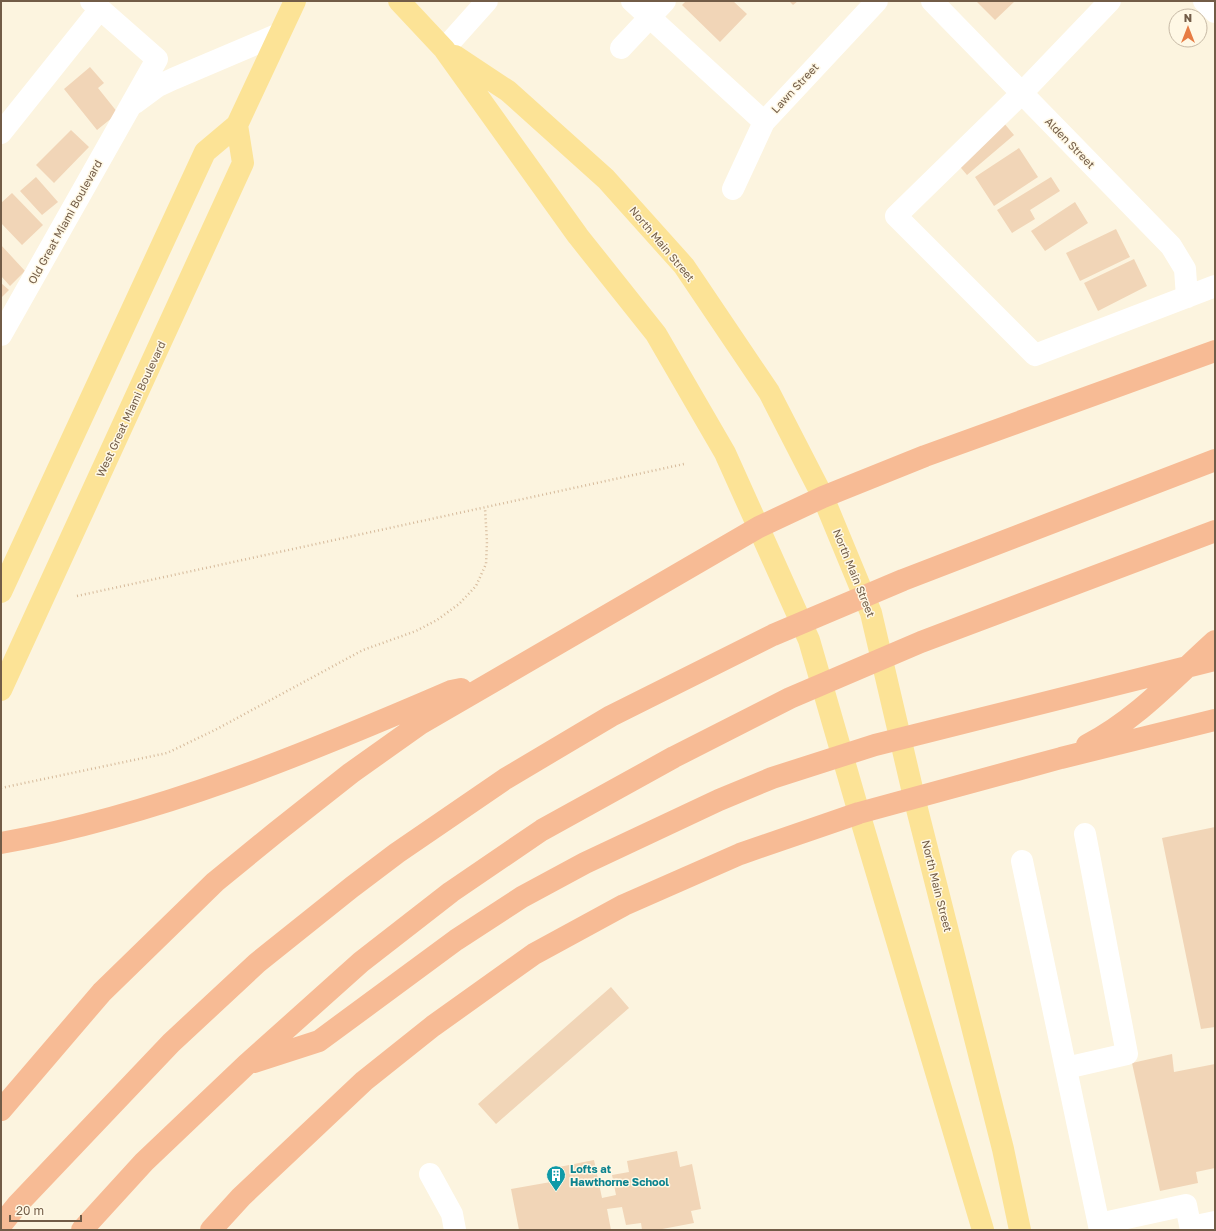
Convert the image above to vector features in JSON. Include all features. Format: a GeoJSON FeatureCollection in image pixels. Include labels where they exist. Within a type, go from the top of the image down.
{"type":"FeatureCollection","features":[{"type":"Feature","properties":{"kind":"highway"},"geometry":{"type":"LineString","coordinates":[[1,1110],[102,992],[215,882],[275,832],[352,772],[420,724],[759,528],[823,496],[925,456],[1215,351]]}},
{"type":"Feature","properties":{"kind":"highway"},"geometry":{"type":"LineString","coordinates":[[1,1225],[18,1204],[170,1043],[257,964],[352,887],[458,811],[559,746],[684,678],[773,635],[903,580],[1215,460]]}},
{"type":"Feature","properties":{"kind":"highway"},"geometry":{"type":"LineString","coordinates":[[82,1230],[144,1162],[246,1065],[360,962],[451,892],[542,830],[616,788],[790,698],[921,642],[1215,530]]}},
{"type":"Feature","properties":{"kind":"highway"},"geometry":{"type":"LineString","coordinates":[[1061,758],[1108,734],[1137,711],[1215,641]]}},
{"type":"Feature","properties":{"kind":"highway"},"geometry":{"type":"LineString","coordinates":[[246,1065],[319,1041],[456,940],[522,897],[585,863],[712,803],[772,778],[810,765],[945,727],[1104,689],[1215,660]]}},
{"type":"Feature","properties":{"kind":"highway"},"geometry":{"type":"LineString","coordinates":[[1,843],[86,826],[157,804],[280,762],[451,691],[486,686]]}},
{"type":"Feature","properties":{"kind":"highway"},"geometry":{"type":"LineString","coordinates":[[210,1230],[241,1197],[364,1081],[433,1026],[534,954],[624,905],[740,854],[858,813],[1061,758],[1215,720]]}},
{"type":"Feature","properties":{"kind":"main road"},"geometry":{"type":"LineString","coordinates":[[1,592],[205,152],[237,125],[295,1]]}},
{"type":"Feature","properties":{"kind":"main road","name":"North Main Street"},"geometry":{"type":"LineString","coordinates":[[399,1],[444,49],[578,236],[656,334],[725,453],[809,640],[858,813],[984,1230]]}},
{"type":"Feature","properties":{"kind":"main road","name":"North Main Street"},"geometry":{"type":"LineString","coordinates":[[444,49],[508,92],[606,179],[684,266],[769,392],[823,496],[871,613],[914,797],[1004,1148],[1020,1230]]}},
{"type":"Feature","properties":{"kind":"main road","name":"West Great Miami Boulevard"},"geometry":{"type":"LineString","coordinates":[[1,690],[242,163],[237,125]]}},
{"type":"Feature","properties":{"kind":"street"},"geometry":{"type":"LineString","coordinates":[[444,49],[487,1]]}},
{"type":"Feature","properties":{"kind":"street"},"geometry":{"type":"LineString","coordinates":[[632,1],[764,122]]}},
{"type":"Feature","properties":{"kind":"street"},"geometry":{"type":"LineString","coordinates":[[621,48],[665,1]]}},
{"type":"Feature","properties":{"kind":"street","name":"Lawn Street"},"geometry":{"type":"LineString","coordinates":[[733,189],[764,122],[877,1]]}},
{"type":"Feature","properties":{"kind":"street","name":"Alden Street"},"geometry":{"type":"LineString","coordinates":[[932,1],[1171,246],[1185,269],[1187,296]]}},
{"type":"Feature","properties":{"kind":"street"},"geometry":{"type":"LineString","coordinates":[[1110,1],[1022,93],[896,216],[1035,355],[1215,286]]}},
{"type":"Feature","properties":{"kind":"street"},"geometry":{"type":"LineString","coordinates":[[1204,1],[1215,12]]}},
{"type":"Feature","properties":{"kind":"street","name":"Old Great Miami Boulevard"},"geometry":{"type":"LineString","coordinates":[[1,335],[157,59],[96,5]]}},
{"type":"Feature","properties":{"kind":"street"},"geometry":{"type":"LineString","coordinates":[[1,134],[96,5]]}},
{"type":"Feature","properties":{"kind":"street","name":"Old Great Miami Boulevard"},"geometry":{"type":"LineString","coordinates":[[129,108],[158,86],[279,34]]}},
{"type":"Feature","properties":{"kind":"street"},"geometry":{"type":"LineString","coordinates":[[1066,1068],[1127,1054],[1085,834]]}},
{"type":"Feature","properties":{"kind":"street"},"geometry":{"type":"LineString","coordinates":[[1022,861],[1100,1227],[1186,1205],[1191,1229],[1215,1222]]}},
{"type":"Feature","properties":{"kind":"street"},"geometry":{"type":"LineString","coordinates":[[430,1174],[452,1214],[455,1230]]}},
{"type":"Feature","properties":{"kind":"path"},"geometry":{"type":"LineString","coordinates":[[77,596],[684,464]]}},
{"type":"Feature","properties":{"kind":"path"},"geometry":{"type":"LineString","coordinates":[[1,788],[167,752],[215,730],[363,650],[416,631],[437,620],[460,604],[476,586],[486,564],[487,542],[485,508]]}},
{"type":"Feature","properties":{"kind":"building"},"geometry":{"type":"Polygon","coordinates":[[[686,1],[733,1],[747,14],[720,42],[682,5],[686,1]]]}},
{"type":"Feature","properties":{"kind":"building"},"geometry":{"type":"Polygon","coordinates":[[[789,1],[798,1],[793,5],[789,1]]]}},
{"type":"Feature","properties":{"kind":"building"},"geometry":{"type":"Polygon","coordinates":[[[976,1],[1015,1],[995,20],[976,1]]]}},
{"type":"Feature","properties":{"kind":"building"},"geometry":{"type":"Polygon","coordinates":[[[90,67],[104,83],[98,88],[118,113],[97,130],[64,89],[90,67]]]}},
{"type":"Feature","properties":{"kind":"building"},"geometry":{"type":"Polygon","coordinates":[[[1003,122],[1014,135],[967,175],[956,162],[1003,122]]]}},
{"type":"Feature","properties":{"kind":"building"},"geometry":{"type":"Polygon","coordinates":[[[71,130],[89,147],[54,183],[36,165],[71,130]]]}},
{"type":"Feature","properties":{"kind":"building"},"geometry":{"type":"Polygon","coordinates":[[[1019,148],[1038,177],[994,206],[975,177],[1019,148]]]}},
{"type":"Feature","properties":{"kind":"building"},"geometry":{"type":"Polygon","coordinates":[[[36,177],[58,202],[42,215],[20,191],[36,177]]]}},
{"type":"Feature","properties":{"kind":"building"},"geometry":{"type":"Polygon","coordinates":[[[1051,177],[1060,191],[1030,210],[1035,219],[1012,233],[997,210],[1051,177]]]}},
{"type":"Feature","properties":{"kind":"building"},"geometry":{"type":"Polygon","coordinates":[[[12,193],[43,225],[22,245],[1,223],[1,203],[12,193]]]}},
{"type":"Feature","properties":{"kind":"building"},"geometry":{"type":"Polygon","coordinates":[[[1075,202],[1088,223],[1045,251],[1031,231],[1075,202]]]}},
{"type":"Feature","properties":{"kind":"building"},"geometry":{"type":"Polygon","coordinates":[[[1116,229],[1130,257],[1080,281],[1066,253],[1116,229]]]}},
{"type":"Feature","properties":{"kind":"building"},"geometry":{"type":"Polygon","coordinates":[[[1,245],[25,271],[10,286],[1,276],[1,245]]]}},
{"type":"Feature","properties":{"kind":"building"},"geometry":{"type":"Polygon","coordinates":[[[1134,259],[1147,286],[1098,311],[1084,283],[1134,259]]]}},
{"type":"Feature","properties":{"kind":"building"},"geometry":{"type":"Polygon","coordinates":[[[1,283],[9,290],[1,298],[1,283]]]}},
{"type":"Feature","properties":{"kind":"building"},"geometry":{"type":"Polygon","coordinates":[[[1215,827],[1215,1027],[1201,1029],[1162,838],[1215,827]]]}},
{"type":"Feature","properties":{"kind":"building"},"geometry":{"type":"Polygon","coordinates":[[[611,987],[629,1008],[496,1124],[478,1104],[611,987]]]}},
{"type":"Feature","properties":{"kind":"building"},"geometry":{"type":"Polygon","coordinates":[[[1172,1054],[1174,1072],[1215,1064],[1215,1168],[1196,1172],[1198,1183],[1160,1191],[1132,1063],[1172,1054]]]}},
{"type":"Feature","properties":{"kind":"building","name":"Lofts at Hawthorne School"},"geometry":{"type":"Polygon","coordinates":[[[677,1151],[680,1167],[692,1164],[701,1209],[691,1211],[694,1223],[657,1230],[642,1230],[641,1223],[626,1225],[622,1207],[607,1209],[611,1230],[519,1230],[511,1189],[562,1180],[559,1167],[594,1160],[602,1198],[616,1195],[612,1175],[629,1172],[627,1161],[677,1151]]]}},
{"type":"Feature","properties":{"kind":"place","name":"Lofts at Hawthorne School"},"geometry":{"type":"Point","coordinates":[556,1192]}}]}
